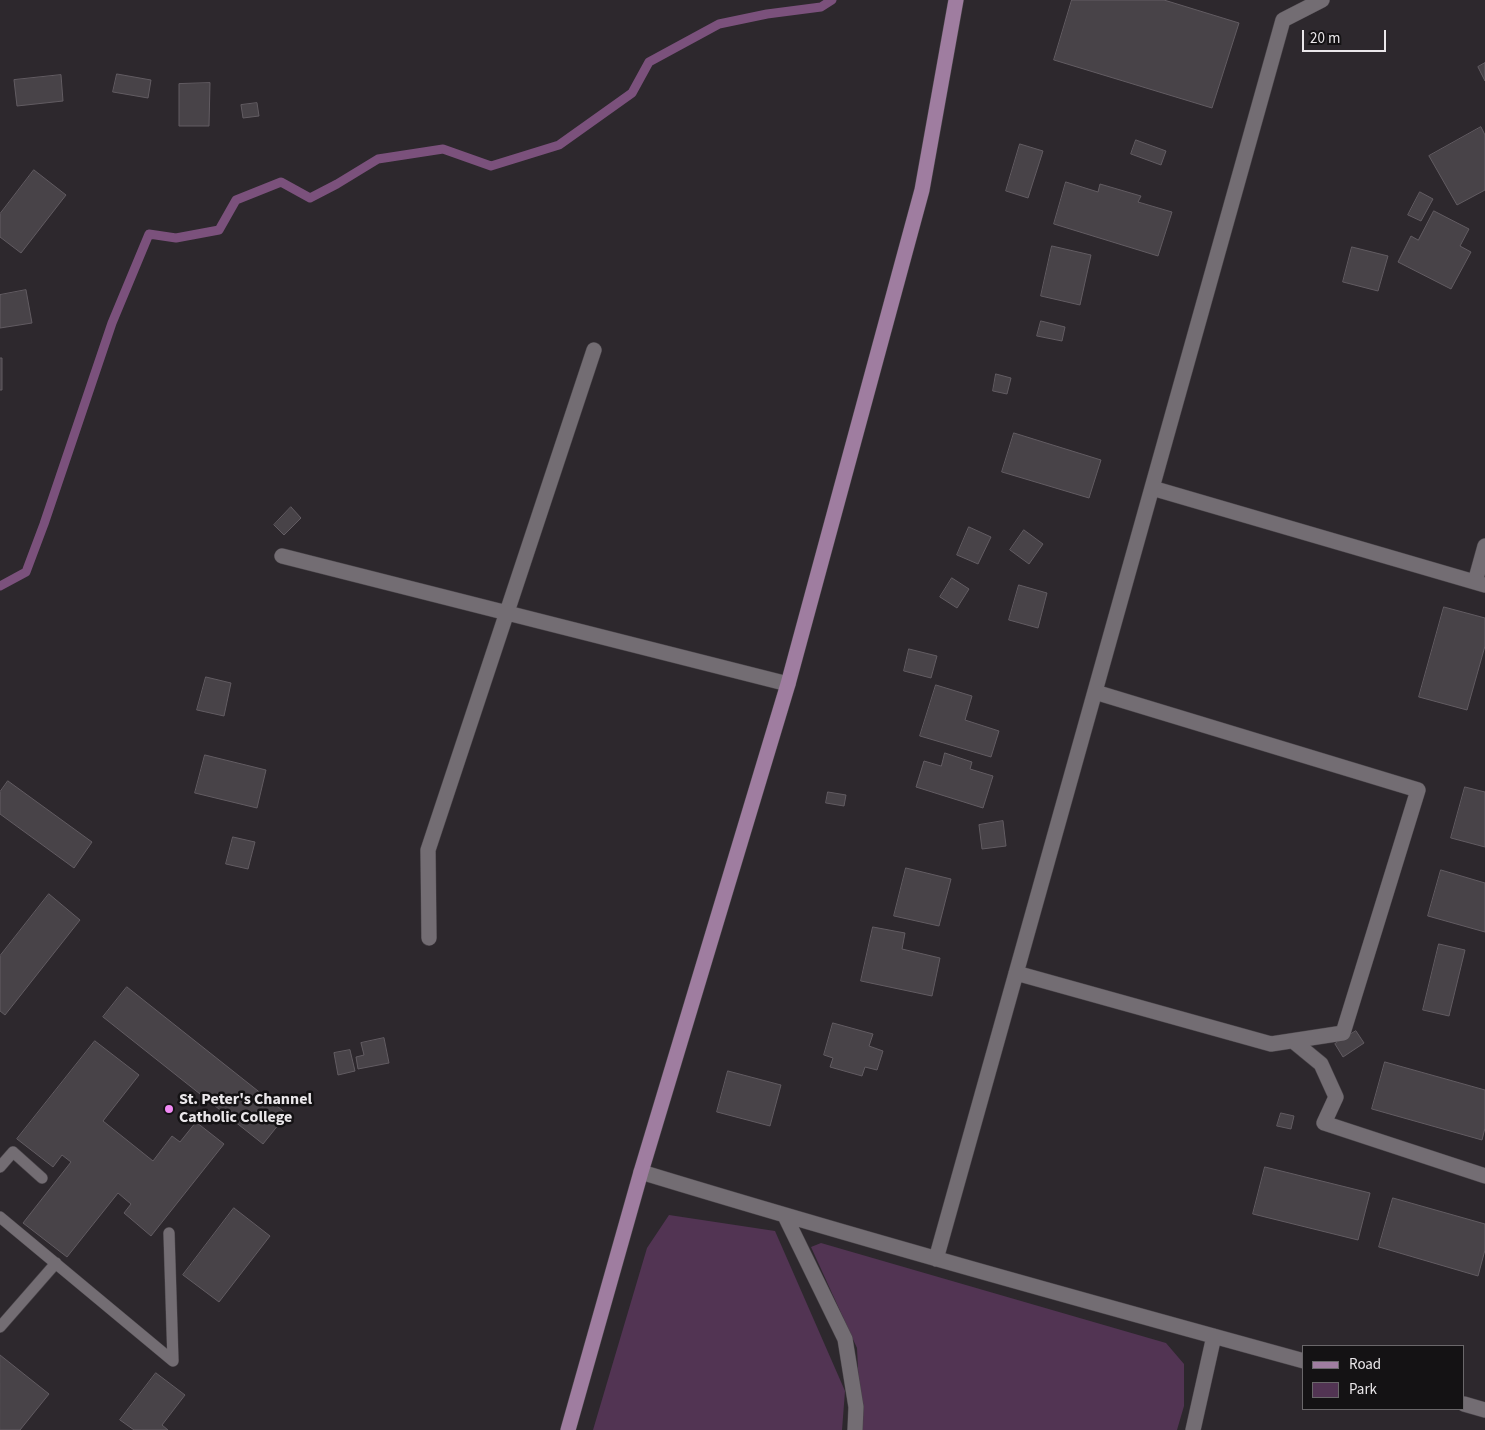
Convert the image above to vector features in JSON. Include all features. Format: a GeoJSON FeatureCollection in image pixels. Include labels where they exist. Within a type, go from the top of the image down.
{"type":"FeatureCollection","features":[{"type":"Feature","properties":{"kind":"main road"},"geometry":{"type":"LineString","coordinates":[[568,1430],[641,1172],[788,684],[922,190],[956,0]]}},
{"type":"Feature","properties":{"kind":"street"},"geometry":{"type":"LineString","coordinates":[[936,1259],[1283,20],[1322,0]]}},
{"type":"Feature","properties":{"kind":"street"},"geometry":{"type":"LineString","coordinates":[[429,938],[428,850],[594,350]]}},
{"type":"Feature","properties":{"kind":"street"},"geometry":{"type":"LineString","coordinates":[[1152,488],[1480,583],[1485,546]]}},
{"type":"Feature","properties":{"kind":"street"},"geometry":{"type":"LineString","coordinates":[[282,556],[788,684]]}},
{"type":"Feature","properties":{"kind":"street"},"geometry":{"type":"LineString","coordinates":[[1016,973],[1271,1044],[1344,1034],[1418,790],[1095,692]]}},
{"type":"Feature","properties":{"kind":"street"},"geometry":{"type":"LineString","coordinates":[[1293,1041],[1321,1064],[1336,1097],[1324,1123],[1485,1176]]}},
{"type":"Feature","properties":{"kind":"street"},"geometry":{"type":"LineString","coordinates":[[641,1172],[785,1216],[1302,1360]]}},
{"type":"Feature","properties":{"kind":"street"},"geometry":{"type":"LineString","coordinates":[[785,1216],[845,1339],[856,1407],[855,1430]]}},
{"type":"Feature","properties":{"kind":"street"},"geometry":{"type":"LineString","coordinates":[[1193,1430],[1214,1336]]}},
{"type":"Feature","properties":{"kind":"street"},"geometry":{"type":"LineString","coordinates":[[1465,1404],[1485,1410]]}},
{"type":"Feature","properties":{"kind":"lane"},"geometry":{"type":"LineString","coordinates":[[0,1167],[13,1152],[42,1178]]}},
{"type":"Feature","properties":{"kind":"lane"},"geometry":{"type":"LineString","coordinates":[[0,1217],[173,1361],[169,1233]]}},
{"type":"Feature","properties":{"kind":"lane"},"geometry":{"type":"LineString","coordinates":[[0,1327],[56,1263]]}},
{"type":"Feature","properties":{"kind":"green space"},"geometry":{"type":"Polygon","coordinates":[[[669,1215],[775,1231],[845,1391],[842,1430],[593,1430],[647,1248],[669,1215]]]}},
{"type":"Feature","properties":{"kind":"green space"},"geometry":{"type":"Polygon","coordinates":[[[821,1243],[1166,1343],[1184,1364],[1184,1406],[1177,1430],[861,1430],[857,1348],[811,1247],[821,1243]]]}},
{"type":"Feature","properties":{"kind":"building"},"geometry":{"type":"Polygon","coordinates":[[[1072,0],[1164,0],[1239,23],[1212,108],[1054,60],[1072,0]]]}},
{"type":"Feature","properties":{"kind":"building"},"geometry":{"type":"Polygon","coordinates":[[[1485,63],[1485,81],[1478,67],[1485,63]]]}},
{"type":"Feature","properties":{"kind":"building"},"geometry":{"type":"Polygon","coordinates":[[[117,74],[151,80],[148,98],[113,92],[117,74]]]}},
{"type":"Feature","properties":{"kind":"building"},"geometry":{"type":"Polygon","coordinates":[[[61,75],[63,101],[17,106],[14,80],[61,75]]]}},
{"type":"Feature","properties":{"kind":"building"},"geometry":{"type":"Polygon","coordinates":[[[210,83],[209,126],[179,126],[179,84],[210,83]]]}},
{"type":"Feature","properties":{"kind":"building"},"geometry":{"type":"Polygon","coordinates":[[[257,103],[259,116],[243,118],[241,105],[257,103]]]}},
{"type":"Feature","properties":{"kind":"building"},"geometry":{"type":"Polygon","coordinates":[[[1481,127],[1485,135],[1485,190],[1457,205],[1429,156],[1481,127]]]}},
{"type":"Feature","properties":{"kind":"building"},"geometry":{"type":"Polygon","coordinates":[[[1136,140],[1166,151],[1161,165],[1131,154],[1136,140]]]}},
{"type":"Feature","properties":{"kind":"building"},"geometry":{"type":"Polygon","coordinates":[[[1020,144],[1043,151],[1028,198],[1006,191],[1020,144]]]}},
{"type":"Feature","properties":{"kind":"building"},"geometry":{"type":"Polygon","coordinates":[[[34,170],[66,195],[21,253],[0,237],[0,214],[34,170]]]}},
{"type":"Feature","properties":{"kind":"building"},"geometry":{"type":"Polygon","coordinates":[[[1066,182],[1098,192],[1100,184],[1141,196],[1138,202],[1172,212],[1158,256],[1054,224],[1066,182]]]}},
{"type":"Feature","properties":{"kind":"building"},"geometry":{"type":"Polygon","coordinates":[[[1420,192],[1433,199],[1421,221],[1408,215],[1420,192]]]}},
{"type":"Feature","properties":{"kind":"building"},"geometry":{"type":"Polygon","coordinates":[[[1434,211],[1469,229],[1460,246],[1471,252],[1451,289],[1398,262],[1411,236],[1418,240],[1434,211]]]}},
{"type":"Feature","properties":{"kind":"building"},"geometry":{"type":"Polygon","coordinates":[[[1052,246],[1091,255],[1080,305],[1041,296],[1052,246]]]}},
{"type":"Feature","properties":{"kind":"building"},"geometry":{"type":"Polygon","coordinates":[[[1352,247],[1388,256],[1378,291],[1343,282],[1352,247]]]}},
{"type":"Feature","properties":{"kind":"building"},"geometry":{"type":"Polygon","coordinates":[[[26,290],[32,323],[0,328],[0,295],[26,290]]]}},
{"type":"Feature","properties":{"kind":"building"},"geometry":{"type":"Polygon","coordinates":[[[1041,321],[1065,327],[1062,341],[1037,336],[1041,321]]]}},
{"type":"Feature","properties":{"kind":"building"},"geometry":{"type":"Polygon","coordinates":[[[0,358],[2,358],[2,390],[0,390],[0,358]]]}},
{"type":"Feature","properties":{"kind":"building"},"geometry":{"type":"Polygon","coordinates":[[[996,374],[1011,378],[1007,394],[993,391],[996,374]]]}},
{"type":"Feature","properties":{"kind":"building"},"geometry":{"type":"Polygon","coordinates":[[[1014,433],[1101,460],[1089,498],[1002,472],[1014,433]]]}},
{"type":"Feature","properties":{"kind":"building"},"geometry":{"type":"Polygon","coordinates":[[[291,507],[301,518],[284,535],[274,525],[291,507]]]}},
{"type":"Feature","properties":{"kind":"building"},"geometry":{"type":"Polygon","coordinates":[[[969,527],[991,537],[978,564],[957,555],[969,527]]]}},
{"type":"Feature","properties":{"kind":"building"},"geometry":{"type":"Polygon","coordinates":[[[1024,530],[1043,544],[1029,564],[1010,550],[1024,530]]]}},
{"type":"Feature","properties":{"kind":"building"},"geometry":{"type":"Polygon","coordinates":[[[952,578],[969,589],[957,608],[940,597],[952,578]]]}},
{"type":"Feature","properties":{"kind":"building"},"geometry":{"type":"Polygon","coordinates":[[[1019,585],[1047,593],[1038,628],[1009,620],[1019,585]]]}},
{"type":"Feature","properties":{"kind":"building"},"geometry":{"type":"Polygon","coordinates":[[[1444,607],[1485,618],[1485,646],[1467,710],[1419,697],[1444,607]]]}},
{"type":"Feature","properties":{"kind":"building"},"geometry":{"type":"Polygon","coordinates":[[[909,649],[937,656],[931,678],[904,671],[909,649]]]}},
{"type":"Feature","properties":{"kind":"building"},"geometry":{"type":"Polygon","coordinates":[[[206,677],[231,683],[224,716],[197,710],[206,677]]]}},
{"type":"Feature","properties":{"kind":"building"},"geometry":{"type":"Polygon","coordinates":[[[936,685],[972,696],[965,720],[999,731],[991,757],[920,736],[936,685]]]}},
{"type":"Feature","properties":{"kind":"building"},"geometry":{"type":"Polygon","coordinates":[[[945,753],[972,762],[970,769],[993,776],[983,808],[916,787],[924,761],[941,766],[945,753]]]}},
{"type":"Feature","properties":{"kind":"building"},"geometry":{"type":"Polygon","coordinates":[[[205,755],[266,770],[257,808],[195,793],[205,755]]]}},
{"type":"Feature","properties":{"kind":"building"},"geometry":{"type":"Polygon","coordinates":[[[8,781],[92,842],[74,868],[0,814],[0,792],[8,781]]]}},
{"type":"Feature","properties":{"kind":"building"},"geometry":{"type":"Polygon","coordinates":[[[1465,787],[1485,792],[1485,847],[1451,838],[1465,787]]]}},
{"type":"Feature","properties":{"kind":"building"},"geometry":{"type":"Polygon","coordinates":[[[828,792],[846,795],[844,806],[826,803],[828,792]]]}},
{"type":"Feature","properties":{"kind":"building"},"geometry":{"type":"Polygon","coordinates":[[[1003,821],[1006,846],[982,849],[979,825],[1003,821]]]}},
{"type":"Feature","properties":{"kind":"building"},"geometry":{"type":"Polygon","coordinates":[[[233,837],[255,842],[248,869],[226,864],[233,837]]]}},
{"type":"Feature","properties":{"kind":"building"},"geometry":{"type":"Polygon","coordinates":[[[906,868],[951,879],[939,926],[894,916],[906,868]]]}},
{"type":"Feature","properties":{"kind":"building"},"geometry":{"type":"Polygon","coordinates":[[[1441,870],[1485,883],[1485,932],[1428,916],[1441,870]]]}},
{"type":"Feature","properties":{"kind":"building"},"geometry":{"type":"Polygon","coordinates":[[[49,894],[80,920],[5,1015],[0,1011],[0,956],[49,894]]]}},
{"type":"Feature","properties":{"kind":"building"},"geometry":{"type":"Polygon","coordinates":[[[873,927],[905,933],[902,949],[940,958],[932,996],[861,981],[873,927]]]}},
{"type":"Feature","properties":{"kind":"building"},"geometry":{"type":"Polygon","coordinates":[[[1439,944],[1465,950],[1449,1016],[1423,1010],[1439,944]]]}},
{"type":"Feature","properties":{"kind":"building"},"geometry":{"type":"Polygon","coordinates":[[[127,987],[287,1114],[263,1144],[103,1017],[127,987]]]}},
{"type":"Feature","properties":{"kind":"building"},"geometry":{"type":"Polygon","coordinates":[[[833,1023],[873,1034],[869,1046],[883,1051],[877,1070],[865,1067],[862,1076],[830,1067],[833,1058],[824,1055],[833,1023]]]}},
{"type":"Feature","properties":{"kind":"building"},"geometry":{"type":"Polygon","coordinates":[[[1356,1031],[1364,1043],[1343,1057],[1335,1044],[1356,1031]]]}},
{"type":"Feature","properties":{"kind":"building"},"geometry":{"type":"Polygon","coordinates":[[[384,1038],[389,1063],[358,1069],[356,1057],[364,1055],[361,1043],[384,1038]]]}},
{"type":"Feature","properties":{"kind":"building"},"geometry":{"type":"Polygon","coordinates":[[[95,1041],[139,1075],[103,1121],[153,1161],[172,1136],[180,1142],[196,1122],[224,1144],[151,1236],[124,1213],[131,1204],[118,1193],[67,1257],[23,1223],[71,1162],[62,1155],[53,1167],[17,1139],[95,1041]]]}},
{"type":"Feature","properties":{"kind":"building"},"geometry":{"type":"Polygon","coordinates":[[[350,1050],[355,1071],[338,1075],[334,1053],[350,1050]]]}},
{"type":"Feature","properties":{"kind":"building"},"geometry":{"type":"Polygon","coordinates":[[[1385,1062],[1485,1090],[1485,1128],[1482,1140],[1372,1109],[1385,1062]]]}},
{"type":"Feature","properties":{"kind":"building"},"geometry":{"type":"Polygon","coordinates":[[[728,1071],[781,1085],[770,1126],[717,1112],[728,1071]]]}},
{"type":"Feature","properties":{"kind":"building"},"geometry":{"type":"Polygon","coordinates":[[[1281,1113],[1294,1116],[1291,1129],[1277,1126],[1281,1113]]]}},
{"type":"Feature","properties":{"kind":"building"},"geometry":{"type":"Polygon","coordinates":[[[1265,1167],[1370,1193],[1358,1240],[1253,1214],[1265,1167]]]}},
{"type":"Feature","properties":{"kind":"building"},"geometry":{"type":"Polygon","coordinates":[[[1393,1198],[1485,1224],[1485,1250],[1478,1276],[1379,1247],[1393,1198]]]}},
{"type":"Feature","properties":{"kind":"building"},"geometry":{"type":"Polygon","coordinates":[[[234,1208],[270,1236],[219,1302],[183,1275],[234,1208]]]}},
{"type":"Feature","properties":{"kind":"building"},"geometry":{"type":"Polygon","coordinates":[[[0,1355],[49,1394],[20,1430],[0,1430],[0,1355]]]}},
{"type":"Feature","properties":{"kind":"building"},"geometry":{"type":"Polygon","coordinates":[[[156,1373],[185,1395],[162,1425],[168,1430],[134,1430],[120,1420],[156,1373]]]}},
{"type":"Feature","properties":{"kind":"waterway"},"geometry":{"type":"LineString","coordinates":[[0,586],[26,572],[112,323],[149,234],[176,238],[219,230],[236,200],[281,182],[310,198],[378,159],[443,149],[491,166],[559,145],[632,93],[649,62],[719,24],[767,14],[821,7],[832,0]]}},
{"type":"Feature","properties":{"kind":"place","name":"St. Peter's Channel Catholic College"},"geometry":{"type":"Point","coordinates":[169,1109]}}]}
